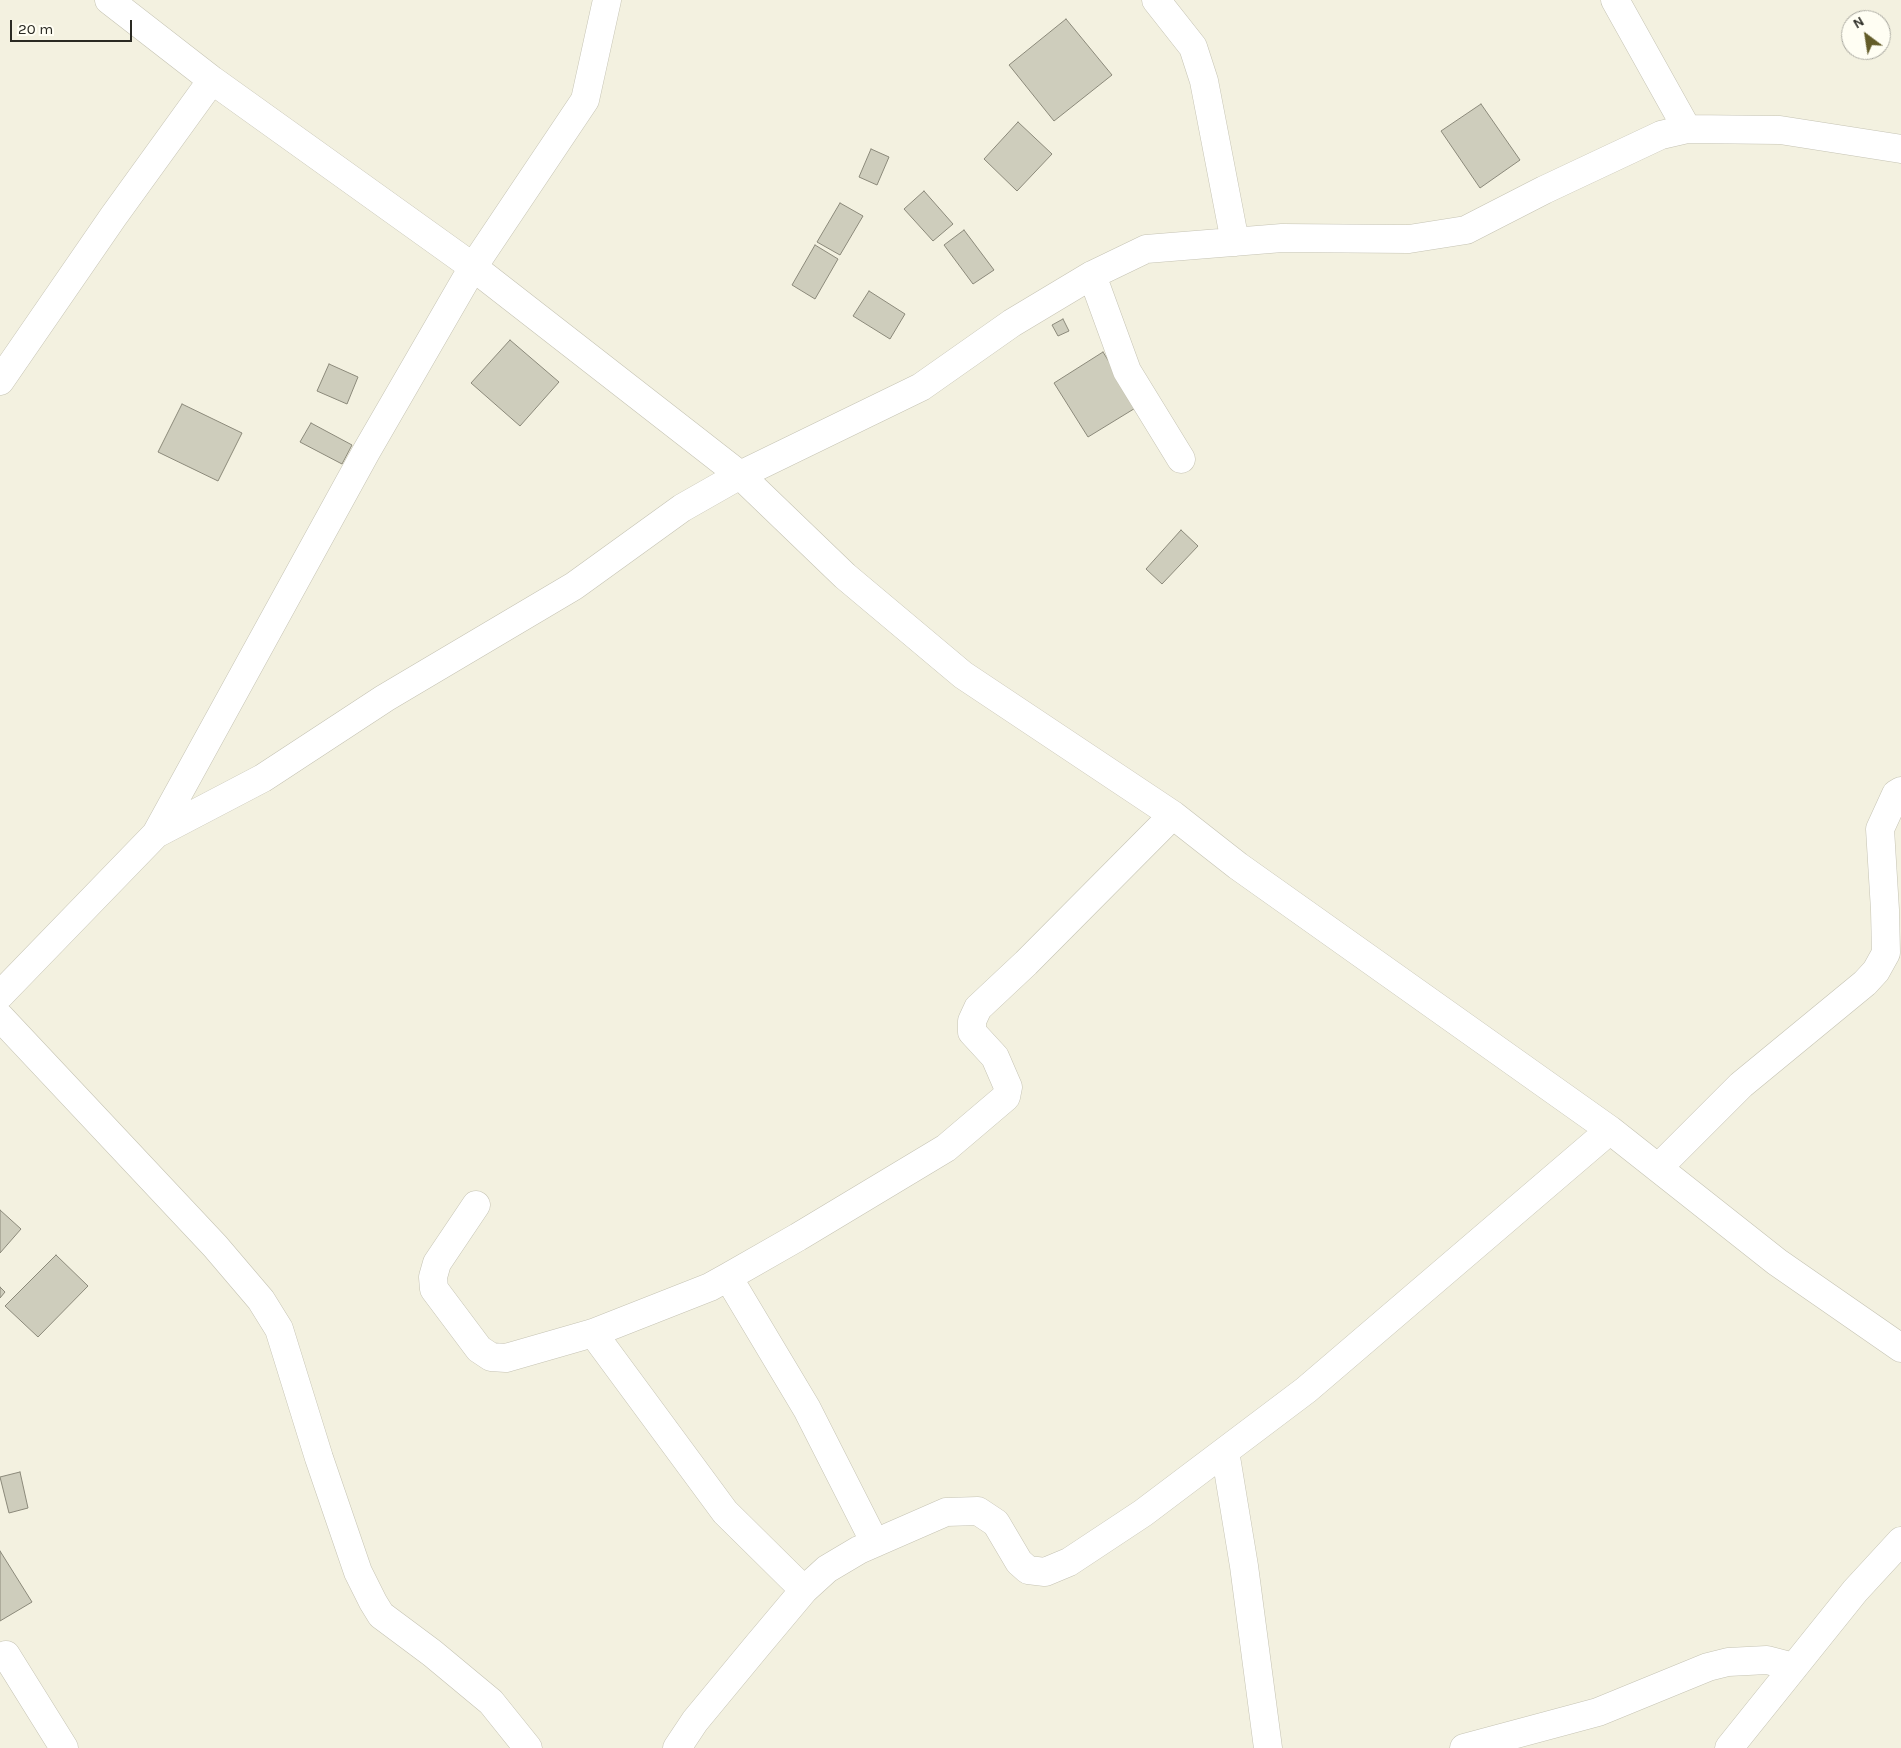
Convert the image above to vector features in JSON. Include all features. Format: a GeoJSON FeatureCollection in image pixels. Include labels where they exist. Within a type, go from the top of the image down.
{"type":"FeatureCollection","features":[{"type":"Feature","properties":{"kind":"street"},"geometry":{"type":"LineString","coordinates":[[110,0],[212,80],[473,267],[740,475],[845,576],[963,675],[1173,814],[1238,866],[1610,1130],[1777,1262],[1901,1348]]}},
{"type":"Feature","properties":{"kind":"street"},"geometry":{"type":"LineString","coordinates":[[0,996],[156,834],[366,452],[473,267],[585,100],[607,0]]}},
{"type":"Feature","properties":{"kind":"street"},"geometry":{"type":"LineString","coordinates":[[1156,0],[1193,47],[1204,81],[1235,242]]}},
{"type":"Feature","properties":{"kind":"street"},"geometry":{"type":"LineString","coordinates":[[1615,0],[1687,128]]}},
{"type":"Feature","properties":{"kind":"street"},"geometry":{"type":"LineString","coordinates":[[0,380],[212,80]]}},
{"type":"Feature","properties":{"kind":"street"},"geometry":{"type":"LineString","coordinates":[[156,834],[263,778],[385,698],[574,586],[682,508],[740,475],[921,386],[1012,323],[1092,275],[1146,249],[1282,238],[1410,239],[1466,230],[1544,190],[1660,135],[1687,128],[1780,130],[1901,149]]}},
{"type":"Feature","properties":{"kind":"street"},"geometry":{"type":"LineString","coordinates":[[1092,275],[1127,371],[1181,459]]}},
{"type":"Feature","properties":{"kind":"street"},"geometry":{"type":"LineString","coordinates":[[1658,1168],[1740,1085],[1866,983],[1876,971],[1886,953],[1880,829],[1896,794],[1901,791]]}},
{"type":"Feature","properties":{"kind":"street"},"geometry":{"type":"LineString","coordinates":[[476,1205],[437,1263],[433,1278],[434,1289],[479,1349],[491,1357],[506,1358],[593,1333],[710,1287],[728,1277],[946,1148],[1006,1098],[1008,1087],[995,1058],[972,1032],[972,1022],[978,1008],[1026,963],[1173,814]]}},
{"type":"Feature","properties":{"kind":"street"},"geometry":{"type":"LineString","coordinates":[[0,1017],[215,1246],[261,1300],[279,1329],[319,1458],[358,1572],[381,1615],[432,1653],[491,1702],[528,1748]]}},
{"type":"Feature","properties":{"kind":"street"},"geometry":{"type":"LineString","coordinates":[[677,1748],[701,1714],[804,1590],[827,1569],[859,1550],[946,1512],[978,1511],[996,1523],[1019,1562],[1028,1570],[1045,1572],[1069,1562],[1143,1513],[1306,1390],[1610,1130]]}},
{"type":"Feature","properties":{"kind":"street"},"geometry":{"type":"LineString","coordinates":[[728,1277],[807,1409],[875,1543]]}},
{"type":"Feature","properties":{"kind":"street"},"geometry":{"type":"LineString","coordinates":[[593,1333],[725,1512],[804,1590]]}},
{"type":"Feature","properties":{"kind":"street"},"geometry":{"type":"LineString","coordinates":[[1225,1451],[1244,1566],[1268,1748]]}},
{"type":"Feature","properties":{"kind":"street"},"geometry":{"type":"LineString","coordinates":[[1729,1748],[1855,1591],[1901,1541]]}},
{"type":"Feature","properties":{"kind":"street"},"geometry":{"type":"LineString","coordinates":[[6,1655],[64,1748]]}},
{"type":"Feature","properties":{"kind":"street"},"geometry":{"type":"LineString","coordinates":[[1464,1748],[1598,1712],[1708,1667],[1728,1662],[1767,1660],[1794,1667]]}},
{"type":"Feature","properties":{"kind":"building"},"geometry":{"type":"Polygon","coordinates":[[[1066,19],[1112,75],[1054,121],[1009,65],[1066,19]]]}},
{"type":"Feature","properties":{"kind":"building"},"geometry":{"type":"Polygon","coordinates":[[[1481,104],[1520,160],[1480,188],[1441,131],[1481,104]]]}},
{"type":"Feature","properties":{"kind":"building"},"geometry":{"type":"Polygon","coordinates":[[[1018,122],[1052,154],[1017,191],[984,159],[1018,122]]]}},
{"type":"Feature","properties":{"kind":"building"},"geometry":{"type":"Polygon","coordinates":[[[871,149],[889,157],[877,185],[859,177],[871,149]]]}},
{"type":"Feature","properties":{"kind":"building"},"geometry":{"type":"Polygon","coordinates":[[[924,191],[953,224],[933,241],[904,209],[924,191]]]}},
{"type":"Feature","properties":{"kind":"building"},"geometry":{"type":"Polygon","coordinates":[[[840,203],[863,216],[840,255],[817,242],[840,203]]]}},
{"type":"Feature","properties":{"kind":"building"},"geometry":{"type":"Polygon","coordinates":[[[964,230],[994,270],[973,284],[944,245],[964,230]]]}},
{"type":"Feature","properties":{"kind":"building"},"geometry":{"type":"Polygon","coordinates":[[[815,245],[838,259],[815,299],[792,285],[815,245]]]}},
{"type":"Feature","properties":{"kind":"building"},"geometry":{"type":"Polygon","coordinates":[[[869,291],[905,314],[890,339],[853,316],[869,291]]]}},
{"type":"Feature","properties":{"kind":"building"},"geometry":{"type":"Polygon","coordinates":[[[1063,319],[1069,331],[1058,336],[1052,325],[1063,319]]]}},
{"type":"Feature","properties":{"kind":"building"},"geometry":{"type":"Polygon","coordinates":[[[510,340],[559,382],[520,426],[471,383],[510,340]]]}},
{"type":"Feature","properties":{"kind":"building"},"geometry":{"type":"Polygon","coordinates":[[[1103,352],[1137,407],[1088,437],[1054,383],[1103,352]]]}},
{"type":"Feature","properties":{"kind":"building"},"geometry":{"type":"Polygon","coordinates":[[[329,364],[358,377],[347,404],[317,391],[329,364]]]}},
{"type":"Feature","properties":{"kind":"building"},"geometry":{"type":"Polygon","coordinates":[[[182,404],[242,433],[218,481],[158,452],[182,404]]]}},
{"type":"Feature","properties":{"kind":"building"},"geometry":{"type":"Polygon","coordinates":[[[311,423],[352,445],[342,464],[300,442],[311,423]]]}},
{"type":"Feature","properties":{"kind":"building"},"geometry":{"type":"Polygon","coordinates":[[[1181,530],[1198,546],[1162,584],[1146,569],[1181,530]]]}},
{"type":"Feature","properties":{"kind":"building"},"geometry":{"type":"Polygon","coordinates":[[[0,1210],[21,1229],[0,1253],[0,1210]]]}},
{"type":"Feature","properties":{"kind":"building"},"geometry":{"type":"Polygon","coordinates":[[[56,1255],[88,1286],[38,1337],[5,1306],[56,1255]]]}},
{"type":"Feature","properties":{"kind":"building"},"geometry":{"type":"Polygon","coordinates":[[[0,1287],[5,1292],[0,1298],[0,1287]]]}},
{"type":"Feature","properties":{"kind":"building"},"geometry":{"type":"Polygon","coordinates":[[[20,1472],[28,1508],[9,1513],[0,1477],[20,1472]]]}},
{"type":"Feature","properties":{"kind":"building"},"geometry":{"type":"Polygon","coordinates":[[[0,1551],[32,1602],[0,1621],[0,1551]]]}}]}
